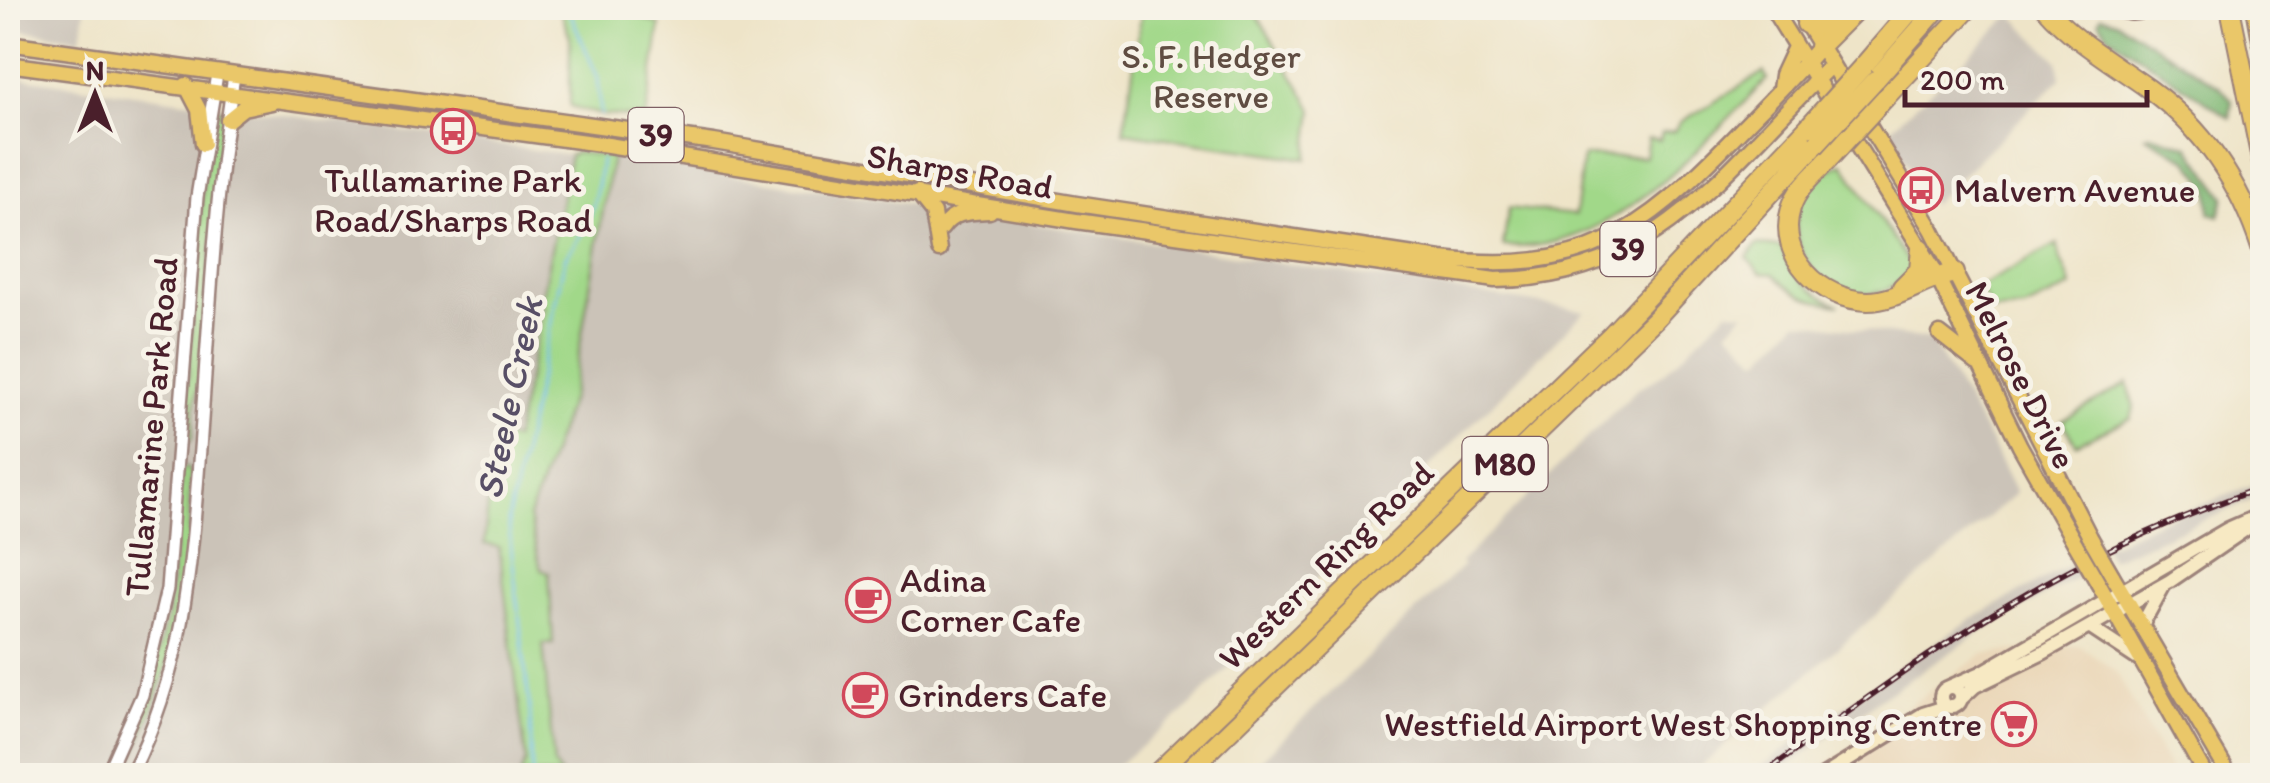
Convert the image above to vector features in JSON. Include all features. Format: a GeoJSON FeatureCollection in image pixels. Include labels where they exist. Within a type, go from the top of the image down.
{"type":"FeatureCollection","features":[{"type":"Feature","properties":{"kind":"highway"},"geometry":{"type":"LineString","coordinates":[[1819,47],[1858,8]]}},
{"type":"Feature","properties":{"kind":"highway","name":"Western Ring Road"},"geometry":{"type":"LineString","coordinates":[[1183,776],[1615,359],[1819,145],[1938,8]]}},
{"type":"Feature","properties":{"kind":"highway"},"geometry":{"type":"LineString","coordinates":[[1946,275],[1871,301],[1833,294],[1811,279],[1797,260],[1789,238],[1791,206],[1819,145],[1876,82],[1954,8]]}},
{"type":"Feature","properties":{"kind":"highway"},"geometry":{"type":"LineString","coordinates":[[1876,82],[1969,8]]}},
{"type":"Feature","properties":{"kind":"highway"},"geometry":{"type":"LineString","coordinates":[[2045,8],[2075,38],[2167,103],[2205,140],[2244,200],[2262,251]]}},
{"type":"Feature","properties":{"kind":"highway"},"geometry":{"type":"LineString","coordinates":[[2114,8],[2156,8]]}},
{"type":"Feature","properties":{"kind":"highway"},"geometry":{"type":"LineString","coordinates":[[2230,8],[2262,164]]}},
{"type":"Feature","properties":{"kind":"highway"},"geometry":{"type":"LineString","coordinates":[[2256,8],[2262,40]]}},
{"type":"Feature","properties":{"kind":"highway","name":"Western Ring Road"},"geometry":{"type":"LineString","coordinates":[[1876,82],[1911,9]]}},
{"type":"Feature","properties":{"kind":"highway"},"geometry":{"type":"LineString","coordinates":[[1801,16],[1836,30]]}},
{"type":"Feature","properties":{"kind":"highway","name":"Western Ring Road"},"geometry":{"type":"LineString","coordinates":[[1151,776],[1611,335],[1819,145]]}},
{"type":"Feature","properties":{"kind":"highway"},"geometry":{"type":"LineString","coordinates":[[1895,295],[1918,270],[1921,248]]}},
{"type":"Feature","properties":{"kind":"main road","name":"Melrose Drive"},"geometry":{"type":"LineString","coordinates":[[1772,8],[1921,248],[1946,275],[2090,537],[2111,606],[2206,776]]}},
{"type":"Feature","properties":{"kind":"main road","name":"Melrose Drive"},"geometry":{"type":"LineString","coordinates":[[1801,16],[1922,212],[1982,366],[2020,446],[2076,545],[2126,598],[2230,776]]}},
{"type":"Feature","properties":{"kind":"main road","name":"Sharps Road"},"geometry":{"type":"LineString","coordinates":[[8,44],[714,142],[1039,197],[1482,264],[1516,264],[1554,257],[1629,230],[1680,192],[1819,47]]}},
{"type":"Feature","properties":{"kind":"main road","name":"39"},"geometry":{"type":"LineString","coordinates":[[1780,89],[1795,47]]}},
{"type":"Feature","properties":{"kind":"main road","name":"Sharps Road"},"geometry":{"type":"LineString","coordinates":[[8,64],[543,135],[1076,221],[1495,280],[1557,274],[1636,246],[1693,205],[1830,66]]}},
{"type":"Feature","properties":{"kind":"main road"},"geometry":{"type":"LineString","coordinates":[[186,86],[198,110],[203,144]]}},
{"type":"Feature","properties":{"kind":"main road"},"geometry":{"type":"LineString","coordinates":[[228,120],[243,108],[282,99]]}},
{"type":"Feature","properties":{"kind":"main road"},"geometry":{"type":"LineString","coordinates":[[1792,104],[1832,108]]}},
{"type":"Feature","properties":{"kind":"main road"},"geometry":{"type":"LineString","coordinates":[[512,112],[520,124],[538,127],[543,135]]}},
{"type":"Feature","properties":{"kind":"main road"},"geometry":{"type":"LineString","coordinates":[[712,160],[714,142]]}},
{"type":"Feature","properties":{"kind":"main road"},"geometry":{"type":"LineString","coordinates":[[917,194],[934,213],[939,250]]}},
{"type":"Feature","properties":{"kind":"main road"},"geometry":{"type":"LineString","coordinates":[[1039,197],[1043,204],[1076,221]]}},
{"type":"Feature","properties":{"kind":"main road"},"geometry":{"type":"LineString","coordinates":[[942,228],[949,219],[972,212],[1025,212]]}},
{"type":"Feature","properties":{"kind":"main road"},"geometry":{"type":"LineString","coordinates":[[1629,230],[1636,246]]}},
{"type":"Feature","properties":{"kind":"main road"},"geometry":{"type":"LineString","coordinates":[[1940,334],[1982,366]]}},
{"type":"Feature","properties":{"kind":"main road"},"geometry":{"type":"LineString","coordinates":[[2126,598],[2166,583],[2262,516]]}},
{"type":"Feature","properties":{"kind":"main road"},"geometry":{"type":"LineString","coordinates":[[1923,714],[1946,688],[2126,598],[2228,529],[2262,516]]}},
{"type":"Feature","properties":{"kind":"main road"},"geometry":{"type":"LineString","coordinates":[[2142,625],[2166,583]]}},
{"type":"Feature","properties":{"kind":"main road"},"geometry":{"type":"LineString","coordinates":[[1823,776],[1923,714],[1956,706],[1975,686],[2089,627],[2111,606]]}},
{"type":"Feature","properties":{"kind":"main road"},"geometry":{"type":"LineString","coordinates":[[2089,627],[2142,662]]}},
{"type":"Feature","properties":{"kind":"main road"},"geometry":{"type":"LineString","coordinates":[[1946,688],[1958,689],[1962,698]]}},
{"type":"Feature","properties":{"kind":"main road"},"geometry":{"type":"LineString","coordinates":[[1946,688],[1941,699],[1948,706]]}},
{"type":"Feature","properties":{"kind":"street","name":"Tullamarine Park Road"},"geometry":{"type":"LineString","coordinates":[[106,776],[142,696],[168,589],[203,144],[217,74]]}},
{"type":"Feature","properties":{"kind":"street","name":"Tullamarine Park Road"},"geometry":{"type":"LineString","coordinates":[[130,776],[162,701],[188,596],[219,188],[234,76]]}},
{"type":"Feature","properties":{"kind":"shaded area"},"geometry":{"type":"Polygon","coordinates":[[[8,8],[85,8],[81,39],[8,28],[8,8]]]}},
{"type":"Feature","properties":{"kind":"shaded area"},"geometry":{"type":"Polygon","coordinates":[[[2012,15],[2058,61],[2061,78],[1932,205],[1888,131],[2012,15]]]}},
{"type":"Feature","properties":{"kind":"shaded area"},"geometry":{"type":"Polygon","coordinates":[[[8,76],[570,155],[540,304],[544,306],[514,440],[503,438],[498,457],[484,543],[499,546],[526,761],[520,775],[8,775],[8,76]]]}},
{"type":"Feature","properties":{"kind":"shaded area"},"geometry":{"type":"Polygon","coordinates":[[[612,157],[1585,311],[1182,714],[1105,775],[561,775],[554,765],[543,644],[552,644],[529,518],[571,398],[612,157]]]}},
{"type":"Feature","properties":{"kind":"shaded area"},"geometry":{"type":"Polygon","coordinates":[[[1728,311],[1745,312],[1728,330],[1759,361],[1798,321],[1931,340],[2016,493],[1691,775],[1245,775],[1463,566],[1461,562],[1636,390],[1663,374],[1728,311]]]}},
{"type":"Feature","properties":{"kind":"shaded area"},"geometry":{"type":"Polygon","coordinates":[[[2262,482],[2262,496],[2111,559],[2102,543],[2112,544],[2157,522],[2262,482]]]}},
{"type":"Feature","properties":{"kind":"shaded area"},"geometry":{"type":"Polygon","coordinates":[[[2077,561],[2084,573],[1981,632],[1881,698],[1776,775],[1749,776],[1907,661],[1977,616],[2077,561]]]}},
{"type":"Feature","properties":{"kind":"shaded area","name":"Westfield Airport West Shopping Centre"},"geometry":{"type":"Polygon","coordinates":[[[2079,645],[2117,673],[2173,775],[1809,776],[1983,654],[2079,645]]]}},
{"type":"Feature","properties":{"kind":"green space"},"geometry":{"type":"Polygon","coordinates":[[[559,8],[629,8],[660,25],[646,118],[601,115],[570,107],[570,37],[559,8]]]}},
{"type":"Feature","properties":{"kind":"green space","name":"S. F. Hedger Reserve"},"geometry":{"type":"Polygon","coordinates":[[[1142,8],[1253,8],[1313,109],[1307,159],[1124,132],[1142,8]]]}},
{"type":"Feature","properties":{"kind":"green space"},"geometry":{"type":"Polygon","coordinates":[[[2101,16],[2116,21],[2219,86],[2232,100],[2230,118],[2108,35],[2099,21],[2101,16]]]}},
{"type":"Feature","properties":{"kind":"green space"},"geometry":{"type":"Polygon","coordinates":[[[1764,72],[1767,79],[1682,165],[1615,216],[1579,234],[1542,245],[1503,246],[1509,208],[1575,215],[1583,156],[1645,157],[1648,138],[1660,140],[1662,133],[1674,131],[1681,122],[1764,72]]]}},
{"type":"Feature","properties":{"kind":"green space"},"geometry":{"type":"Polygon","coordinates":[[[212,108],[225,110],[192,438],[188,443],[184,438],[212,108]]]}},
{"type":"Feature","properties":{"kind":"green space"},"geometry":{"type":"Polygon","coordinates":[[[2151,134],[2189,146],[2225,197],[2219,216],[2210,213],[2209,188],[2188,160],[2146,136],[2151,134]]]}},
{"type":"Feature","properties":{"kind":"green space"},"geometry":{"type":"Polygon","coordinates":[[[577,152],[612,157],[571,398],[529,517],[541,570],[549,572],[553,644],[543,644],[554,765],[561,775],[520,775],[526,761],[499,547],[484,544],[503,438],[514,439],[544,306],[540,305],[570,155],[577,152]]]}},
{"type":"Feature","properties":{"kind":"green space"},"geometry":{"type":"Polygon","coordinates":[[[1843,163],[1914,270],[1884,290],[1854,293],[1828,283],[1808,263],[1797,238],[1797,210],[1812,184],[1843,163]]]}},
{"type":"Feature","properties":{"kind":"green space"},"geometry":{"type":"Polygon","coordinates":[[[2057,244],[2071,287],[2025,309],[1992,311],[1979,287],[2057,244]]]}},
{"type":"Feature","properties":{"kind":"green space"},"geometry":{"type":"Polygon","coordinates":[[[1757,245],[1782,247],[1804,283],[1840,305],[1804,296],[1774,274],[1760,273],[1747,258],[1757,245]]]}},
{"type":"Feature","properties":{"kind":"green space"},"geometry":{"type":"Polygon","coordinates":[[[2128,383],[2134,408],[2131,418],[2076,444],[2062,421],[2128,383]]]}},
{"type":"Feature","properties":{"kind":"green space"},"geometry":{"type":"Polygon","coordinates":[[[186,467],[190,472],[189,542],[177,628],[152,711],[130,765],[123,771],[168,614],[182,469],[186,467]]]}},
{"type":"Feature","properties":{"kind":"waterway"},"geometry":{"type":"LineString","coordinates":[[568,8],[598,78],[601,115]]}},
{"type":"Feature","properties":{"kind":"waterway","name":"Steele Creek"},"geometry":{"type":"LineString","coordinates":[[532,776],[530,711],[508,520],[565,258],[591,212],[601,160]]}},
{"type":"Feature","properties":{"kind":"railway"},"geometry":{"type":"LineString","coordinates":[[1761,776],[1909,668],[2026,594],[2138,536],[2262,487]]}},
{"type":"Feature","properties":{"kind":"place","name":"Tullamarine Park Road/Sharps Road"},"geometry":{"type":"Point","coordinates":[453,131]}},
{"type":"Feature","properties":{"kind":"place","name":"Malvern Avenue"},"geometry":{"type":"Point","coordinates":[1921,190]}},
{"type":"Feature","properties":{"kind":"place","name":"Adina Corner Cafe"},"geometry":{"type":"Point","coordinates":[868,600]}},
{"type":"Feature","properties":{"kind":"place","name":"Grinders Cafe"},"geometry":{"type":"Point","coordinates":[865,695]}},
{"type":"Feature","properties":{"kind":"place","name":"Westfield Airport West Shopping Centre"},"geometry":{"type":"Point","coordinates":[2014,724]}}]}
